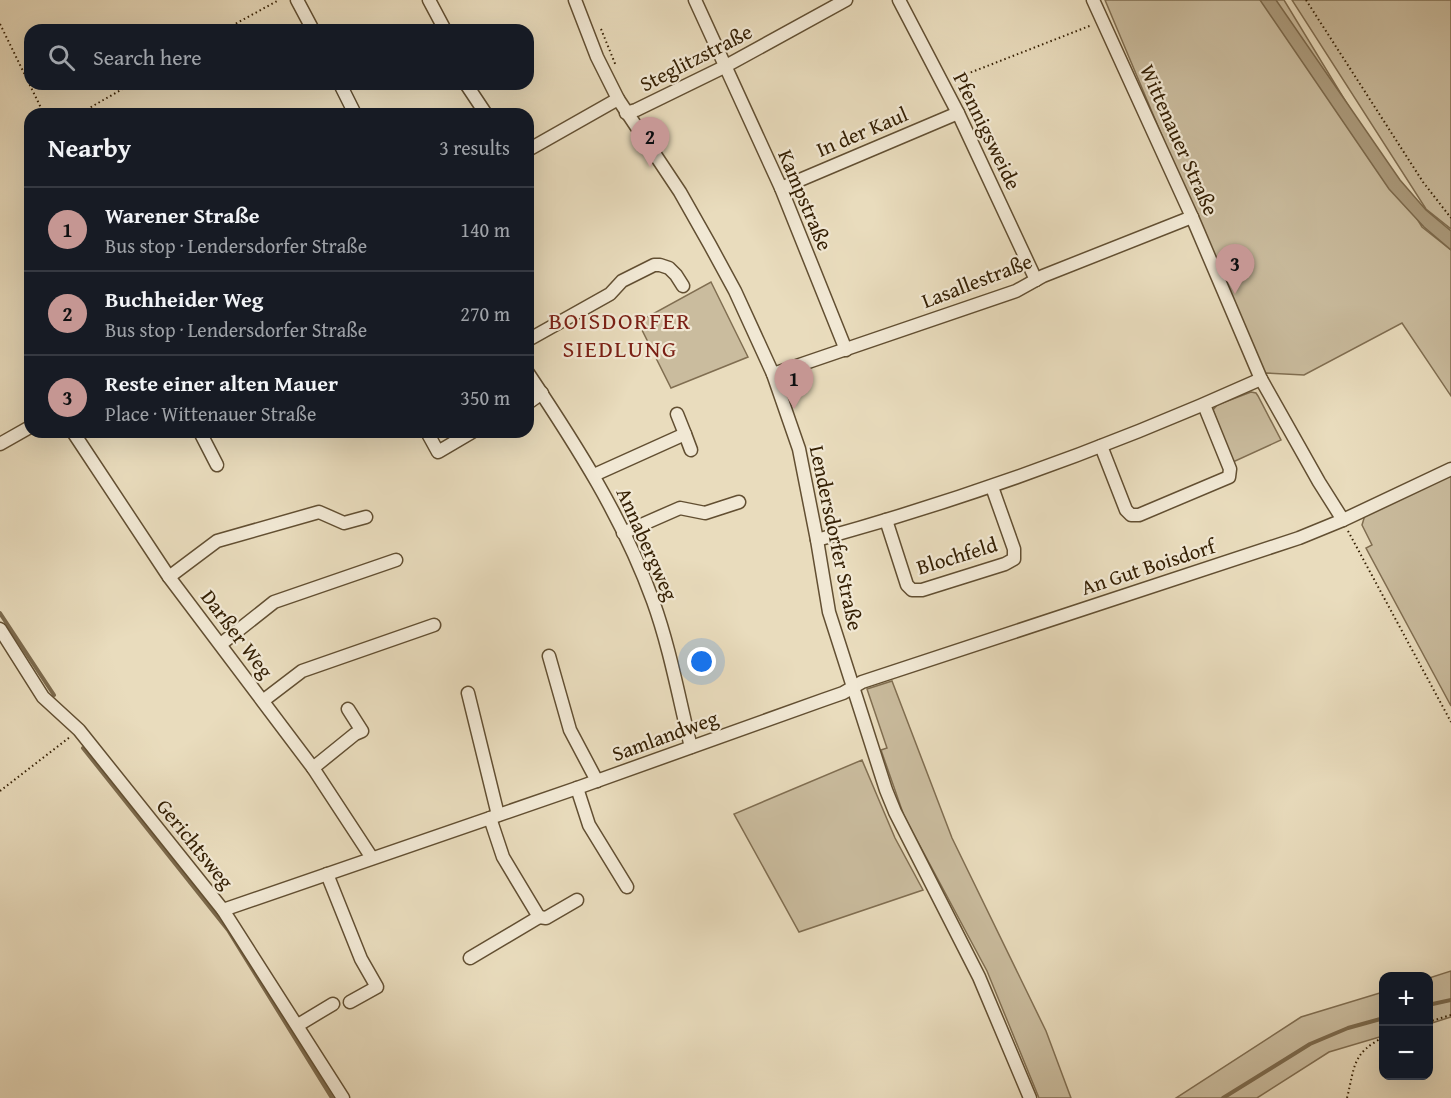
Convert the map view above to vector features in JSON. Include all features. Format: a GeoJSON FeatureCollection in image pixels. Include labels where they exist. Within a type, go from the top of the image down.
{"type":"FeatureCollection","features":[{"type":"Feature","properties":{"kind":"street"},"geometry":{"type":"LineString","coordinates":[[297,0],[310,24]]}},
{"type":"Feature","properties":{"kind":"street"},"geometry":{"type":"LineString","coordinates":[[429,0],[442,24]]}},
{"type":"Feature","properties":{"kind":"street","name":"Lendersdorfer Straße"},"geometry":{"type":"LineString","coordinates":[[575,0],[597,57],[618,99],[680,192],[710,245],[735,291],[773,374],[799,449],[829,612],[895,812],[979,976],[1030,1098]]}},
{"type":"Feature","properties":{"kind":"street","name":"Kampstraße"},"geometry":{"type":"LineString","coordinates":[[694,0],[781,188],[846,350]]}},
{"type":"Feature","properties":{"kind":"street","name":"Steglitzstraße"},"geometry":{"type":"LineString","coordinates":[[626,113],[724,67],[846,0]]}},
{"type":"Feature","properties":{"kind":"street","name":"Pfennigsweide"},"geometry":{"type":"LineString","coordinates":[[899,0],[958,113],[1036,280]]}},
{"type":"Feature","properties":{"kind":"street","name":"Wittenauer Straße"},"geometry":{"type":"LineString","coordinates":[[1093,0],[1192,217],[1261,379],[1343,520]]}},
{"type":"Feature","properties":{"kind":"street"},"geometry":{"type":"LineString","coordinates":[[343,90],[352,108]]}},
{"type":"Feature","properties":{"kind":"street"},"geometry":{"type":"LineString","coordinates":[[470,90],[482,108]]}},
{"type":"Feature","properties":{"kind":"street"},"geometry":{"type":"LineString","coordinates":[[534,147],[618,99]]}},
{"type":"Feature","properties":{"kind":"street","name":"In der Kaul"},"geometry":{"type":"LineString","coordinates":[[781,188],[958,113]]}},
{"type":"Feature","properties":{"kind":"street","name":"Lasallestraße"},"geometry":{"type":"LineString","coordinates":[[773,374],[1016,291],[1036,280],[1192,217]]}},
{"type":"Feature","properties":{"kind":"street"},"geometry":{"type":"LineString","coordinates":[[534,337],[610,294],[622,281],[654,265],[669,268],[683,286]]}},
{"type":"Feature","properties":{"kind":"street"},"geometry":{"type":"LineString","coordinates":[[817,540],[992,488],[1204,405],[1261,379]]}},
{"type":"Feature","properties":{"kind":"street","name":"Annabergweg"},"geometry":{"type":"LineString","coordinates":[[534,382],[594,475],[653,600],[691,747]]}},
{"type":"Feature","properties":{"kind":"street"},"geometry":{"type":"LineString","coordinates":[[534,399],[542,393]]}},
{"type":"Feature","properties":{"kind":"street"},"geometry":{"type":"LineString","coordinates":[[1101,446],[1126,510],[1131,515],[1139,515],[1229,477],[1230,469],[1204,405]]}},
{"type":"Feature","properties":{"kind":"street"},"geometry":{"type":"LineString","coordinates":[[677,414],[691,450]]}},
{"type":"Feature","properties":{"kind":"street"},"geometry":{"type":"LineString","coordinates":[[0,444],[24,430]]}},
{"type":"Feature","properties":{"kind":"street"},"geometry":{"type":"LineString","coordinates":[[594,475],[685,434]]}},
{"type":"Feature","properties":{"kind":"street","name":"Darßer Weg"},"geometry":{"type":"LineString","coordinates":[[77,438],[169,577],[264,700],[313,768],[372,858]]}},
{"type":"Feature","properties":{"kind":"street"},"geometry":{"type":"LineString","coordinates":[[203,438],[217,465]]}},
{"type":"Feature","properties":{"kind":"street"},"geometry":{"type":"LineString","coordinates":[[430,438],[438,452],[462,438]]}},
{"type":"Feature","properties":{"kind":"street","name":"An Gut Boisdorf"},"geometry":{"type":"LineString","coordinates":[[852,687],[980,642],[1299,538],[1451,469]]}},
{"type":"Feature","properties":{"kind":"street","name":"Blochfeld"},"geometry":{"type":"LineString","coordinates":[[886,520],[907,585],[912,590],[922,590],[1005,564],[1014,559],[1014,549],[992,488]]}},
{"type":"Feature","properties":{"kind":"street"},"geometry":{"type":"LineString","coordinates":[[623,533],[680,508],[705,513],[739,502]]}},
{"type":"Feature","properties":{"kind":"street"},"geometry":{"type":"LineString","coordinates":[[169,577],[217,541],[319,512],[344,523],[366,517]]}},
{"type":"Feature","properties":{"kind":"street"},"geometry":{"type":"LineString","coordinates":[[221,644],[274,602],[396,560]]}},
{"type":"Feature","properties":{"kind":"street"},"geometry":{"type":"LineString","coordinates":[[264,700],[302,670],[434,625]]}},
{"type":"Feature","properties":{"kind":"street","name":"Gerichtsweg"},"geometry":{"type":"LineString","coordinates":[[0,629],[43,697],[80,730],[223,910],[343,1098]]}},
{"type":"Feature","properties":{"kind":"street"},"geometry":{"type":"LineString","coordinates":[[549,656],[570,730],[597,781]]}},
{"type":"Feature","properties":{"kind":"street","name":"Samlandweg"},"geometry":{"type":"LineString","coordinates":[[223,910],[597,781],[833,697],[852,687]]}},
{"type":"Feature","properties":{"kind":"street"},"geometry":{"type":"LineString","coordinates":[[468,693],[503,857],[539,916],[546,918],[577,900]]}},
{"type":"Feature","properties":{"kind":"street"},"geometry":{"type":"LineString","coordinates":[[313,768],[355,734],[362,731],[348,709]]}},
{"type":"Feature","properties":{"kind":"street"},"geometry":{"type":"LineString","coordinates":[[576,788],[589,825],[627,887]]}},
{"type":"Feature","properties":{"kind":"street"},"geometry":{"type":"LineString","coordinates":[[327,874],[361,959],[377,987],[350,1002]]}},
{"type":"Feature","properties":{"kind":"street"},"geometry":{"type":"LineString","coordinates":[[470,958],[539,916]]}},
{"type":"Feature","properties":{"kind":"street"},"geometry":{"type":"LineString","coordinates":[[298,1025],[333,1004]]}},
{"type":"Feature","properties":{"kind":"path"},"geometry":{"type":"LineString","coordinates":[[235,24],[279,0]]}},
{"type":"Feature","properties":{"kind":"path"},"geometry":{"type":"LineString","coordinates":[[1306,0],[1423,182],[1451,218]]}},
{"type":"Feature","properties":{"kind":"path"},"geometry":{"type":"LineString","coordinates":[[942,84],[1096,23],[1101,15]]}},
{"type":"Feature","properties":{"kind":"path"},"geometry":{"type":"LineString","coordinates":[[0,24],[24,73]]}},
{"type":"Feature","properties":{"kind":"path"},"geometry":{"type":"LineString","coordinates":[[32,90],[41,108]]}},
{"type":"Feature","properties":{"kind":"path"},"geometry":{"type":"LineString","coordinates":[[89,108],[120,90]]}},
{"type":"Feature","properties":{"kind":"path"},"geometry":{"type":"LineString","coordinates":[[1343,520],[1451,722]]}},
{"type":"Feature","properties":{"kind":"path"},"geometry":{"type":"LineString","coordinates":[[0,791],[80,730]]}},
{"type":"Feature","properties":{"kind":"path"},"geometry":{"type":"LineString","coordinates":[[1433,1020],[1451,1015]]}},
{"type":"Feature","properties":{"kind":"path"},"geometry":{"type":"LineString","coordinates":[[1347,1098],[1361,1052],[1379,1039]]}},
{"type":"Feature","properties":{"kind":"shaded area"},"geometry":{"type":"Polygon","coordinates":[[[1105,0],[1284,0],[1422,227],[1451,250],[1451,396],[1402,323],[1304,375],[1262,374],[1105,0]]]}},
{"type":"Feature","properties":{"kind":"shaded area"},"geometry":{"type":"Polygon","coordinates":[[[1260,0],[1276,0],[1400,180],[1426,210],[1451,231],[1451,250],[1424,227],[1389,189],[1260,0]]]}},
{"type":"Feature","properties":{"kind":"shaded area"},"geometry":{"type":"Polygon","coordinates":[[[1292,0],[1451,0],[1451,229],[1426,209],[1292,0]]]}},
{"type":"Feature","properties":{"kind":"shaded area"},"geometry":{"type":"Polygon","coordinates":[[[711,282],[748,357],[671,388],[638,322],[711,282]]]}},
{"type":"Feature","properties":{"kind":"shaded area"},"geometry":{"type":"Polygon","coordinates":[[[1251,392],[1258,396],[1281,440],[1233,462],[1213,410],[1217,405],[1251,392]]]}},
{"type":"Feature","properties":{"kind":"shaded area"},"geometry":{"type":"Polygon","coordinates":[[[1451,475],[1451,706],[1366,548],[1372,545],[1362,525],[1365,515],[1451,475]]]}},
{"type":"Feature","properties":{"kind":"shaded area"},"geometry":{"type":"Polygon","coordinates":[[[892,681],[952,838],[1046,1031],[1071,1098],[1039,1098],[987,971],[904,816],[881,750],[887,748],[867,689],[892,681]]]}},
{"type":"Feature","properties":{"kind":"shaded area"},"geometry":{"type":"Polygon","coordinates":[[[862,760],[895,838],[923,890],[799,932],[734,814],[862,760]]]}},
{"type":"Feature","properties":{"kind":"shaded area"},"geometry":{"type":"Polygon","coordinates":[[[1451,971],[1451,1017],[1433,1023],[1433,977],[1451,971]]]}},
{"type":"Feature","properties":{"kind":"shaded area"},"geometry":{"type":"Polygon","coordinates":[[[1379,993],[1379,1037],[1329,1052],[1257,1098],[1176,1098],[1301,1017],[1379,993]]]}},
{"type":"Feature","properties":{"kind":"waterway"},"geometry":{"type":"LineString","coordinates":[[0,613],[54,695]]}},
{"type":"Feature","properties":{"kind":"waterway"},"geometry":{"type":"LineString","coordinates":[[83,748],[228,930],[332,1098]]}},
{"type":"Feature","properties":{"kind":"waterway"},"geometry":{"type":"LineString","coordinates":[[1433,1004],[1451,1000]]}},
{"type":"Feature","properties":{"kind":"waterway"},"geometry":{"type":"LineString","coordinates":[[1223,1098],[1310,1044],[1348,1028],[1379,1019]]}},
{"type":"Feature","properties":{"kind":"place","name":"Buchheider Weg"},"geometry":{"type":"Point","coordinates":[650,167]}},
{"type":"Feature","properties":{"kind":"place","name":"Reste einer alten Mauer"},"geometry":{"type":"Point","coordinates":[1235,294]}},
{"type":"Feature","properties":{"kind":"place","name":"Warener Straße"},"geometry":{"type":"Point","coordinates":[794,409]}},
{"type":"Feature","properties":{"kind":"district","name":"BOISDORFER SIEDLUNG"},"geometry":{"type":"Point","coordinates":[620,335]}}]}
